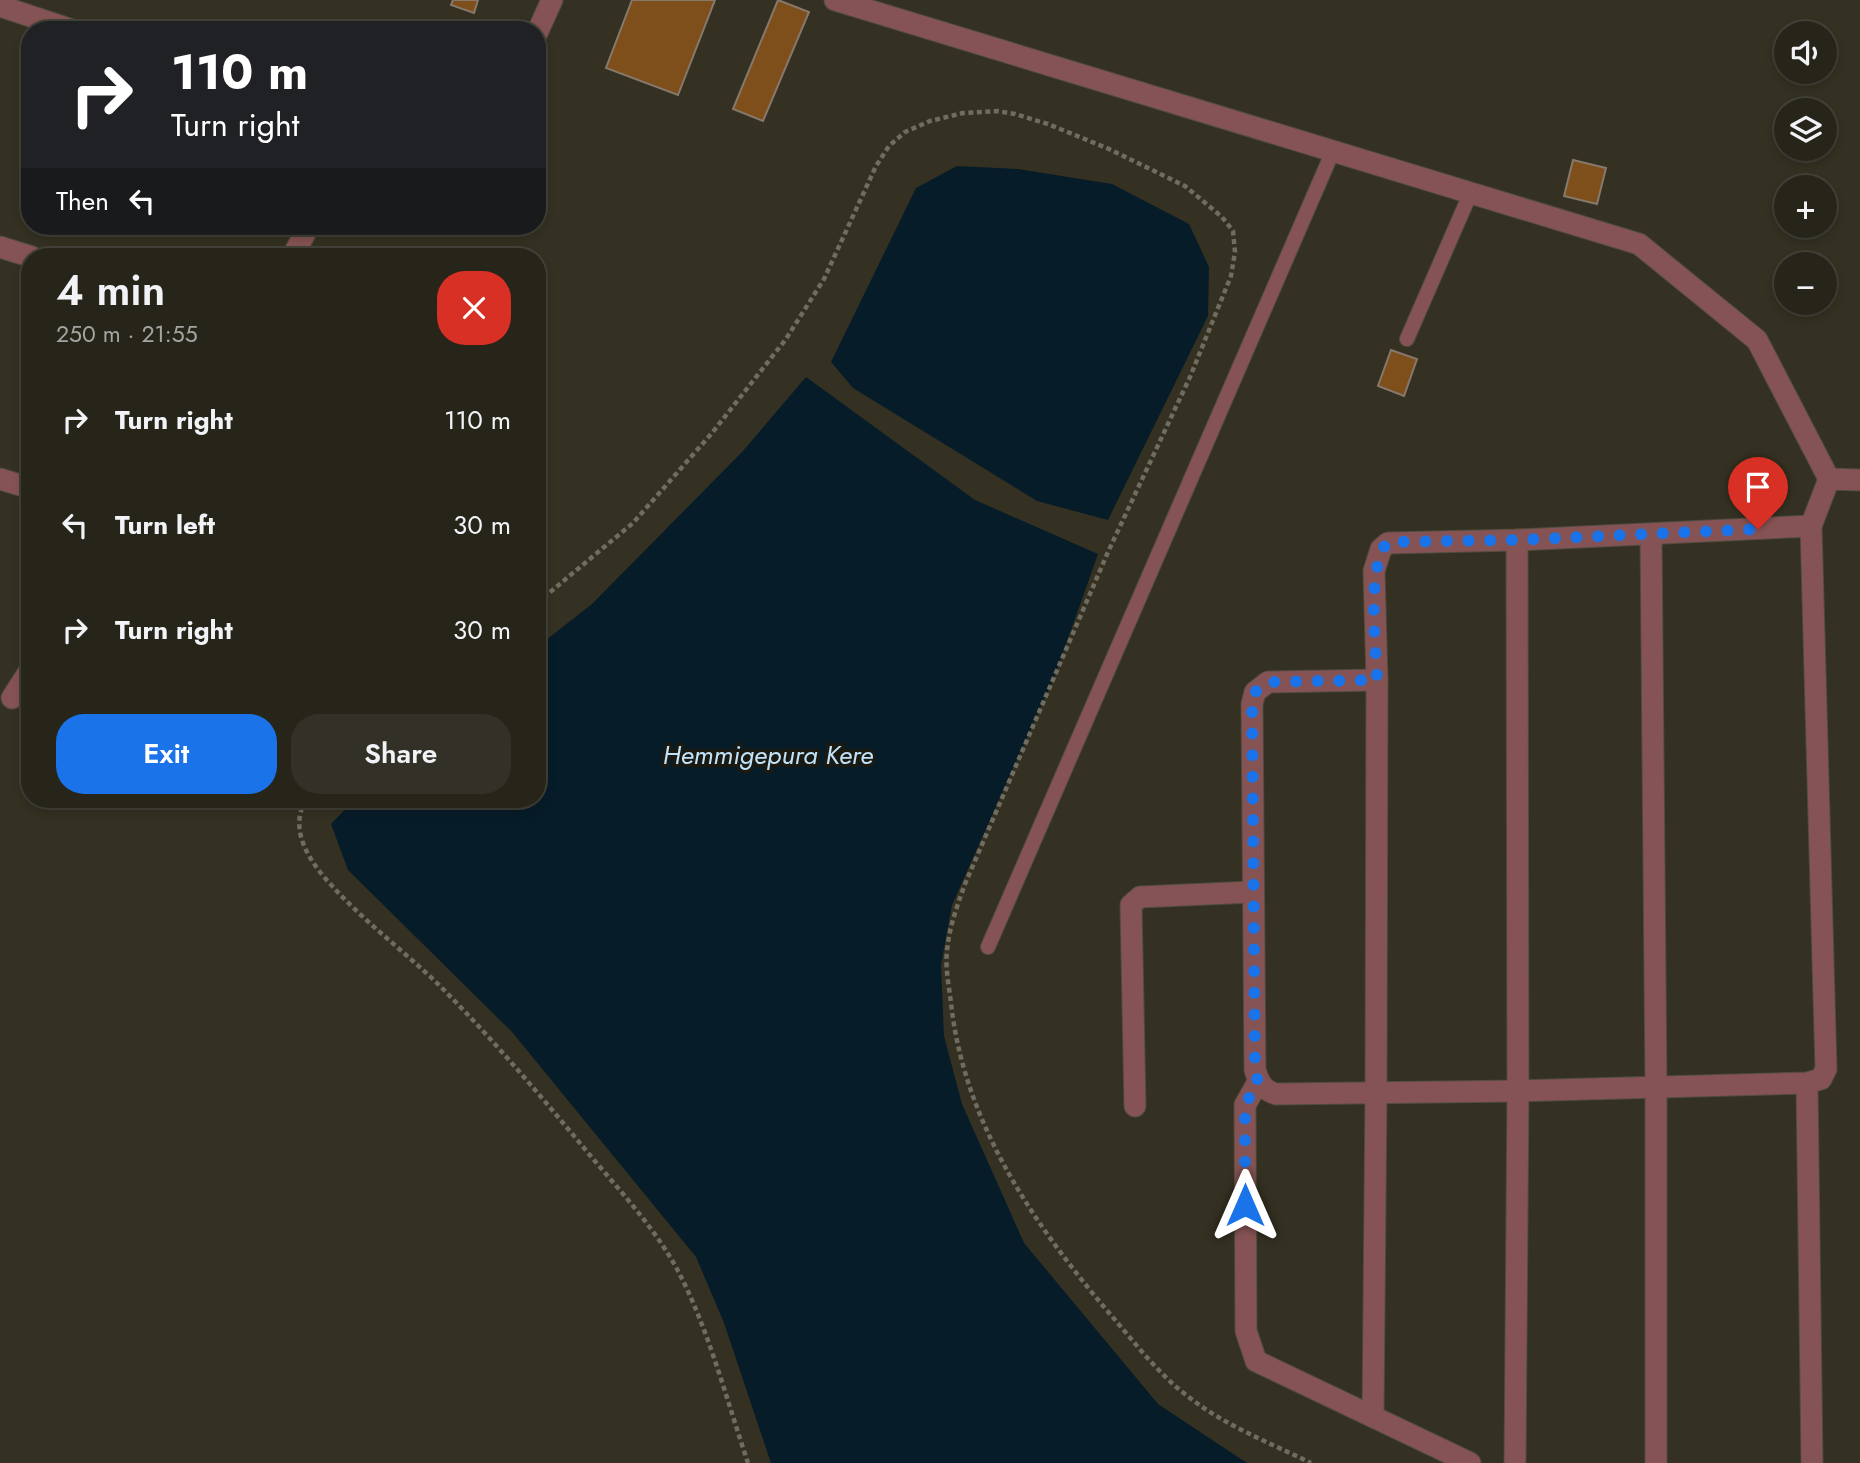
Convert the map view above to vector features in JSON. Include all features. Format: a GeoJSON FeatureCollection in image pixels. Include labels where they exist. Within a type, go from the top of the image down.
{"type":"FeatureCollection","features":[{"type":"Feature","properties":{"kind":"street"},"geometry":{"type":"LineString","coordinates":[[542,21],[551,0]]}},
{"type":"Feature","properties":{"kind":"street"},"geometry":{"type":"LineString","coordinates":[[835,0],[1639,244],[1757,340],[1829,479],[1811,526],[1826,1069],[1821,1079],[1807,1083],[1518,1091],[1276,1094],[1266,1091],[1258,1082],[1255,1070],[1252,892],[1252,704],[1255,692],[1268,682],[1377,680]]}},
{"type":"Feature","properties":{"kind":"street"},"geometry":{"type":"LineString","coordinates":[[0,6],[45,21]]}},
{"type":"Feature","properties":{"kind":"street"},"geometry":{"type":"LineString","coordinates":[[0,247],[21,254]]}},
{"type":"Feature","properties":{"kind":"street"},"geometry":{"type":"LineString","coordinates":[[0,479],[21,485]]}},
{"type":"Feature","properties":{"kind":"street"},"geometry":{"type":"LineString","coordinates":[[1829,479],[1860,480]]}},
{"type":"Feature","properties":{"kind":"street"},"geometry":{"type":"LineString","coordinates":[[1373,1417],[1377,680],[1374,571],[1381,549],[1388,542],[1651,535],[1811,526]]}},
{"type":"Feature","properties":{"kind":"street"},"geometry":{"type":"LineString","coordinates":[[1651,535],[1656,1463]]}},
{"type":"Feature","properties":{"kind":"street"},"geometry":{"type":"LineString","coordinates":[[1515,1463],[1518,1091],[1517,540]]}},
{"type":"Feature","properties":{"kind":"street"},"geometry":{"type":"LineString","coordinates":[[12,698],[21,684]]}},
{"type":"Feature","properties":{"kind":"street"},"geometry":{"type":"LineString","coordinates":[[1135,1106],[1131,905],[1140,897],[1252,892]]}},
{"type":"Feature","properties":{"kind":"street"},"geometry":{"type":"LineString","coordinates":[[1258,1082],[1245,1105],[1246,1331],[1256,1361],[1470,1463]]}},
{"type":"Feature","properties":{"kind":"street"},"geometry":{"type":"LineString","coordinates":[[1807,1083],[1812,1463]]}},
{"type":"Feature","properties":{"kind":"lane"},"geometry":{"type":"LineString","coordinates":[[988,947],[1333,150]]}},
{"type":"Feature","properties":{"kind":"lane"},"geometry":{"type":"LineString","coordinates":[[1408,339],[1471,192]]}},
{"type":"Feature","properties":{"kind":"path"},"geometry":{"type":"LineString","coordinates":[[546,596],[633,523],[712,433],[786,339],[824,279],[876,166],[889,146],[905,132],[930,121],[964,113],[997,111],[1015,114],[1097,144],[1158,172],[1185,186],[1222,217],[1233,232],[1235,252],[1231,276],[1190,377],[1108,552],[965,884],[950,932],[948,978],[960,1056],[979,1117],[1027,1206],[1070,1268],[1158,1369],[1189,1398],[1232,1424],[1311,1463]]}},
{"type":"Feature","properties":{"kind":"path"},"geometry":{"type":"LineString","coordinates":[[301,808],[298,825],[306,851],[317,870],[335,890],[437,983],[488,1036],[651,1229],[676,1268],[692,1301],[748,1463]]}},
{"type":"Feature","properties":{"kind":"water"},"geometry":{"type":"Polygon","coordinates":[[[957,166],[1018,169],[1112,184],[1189,224],[1209,267],[1208,316],[1108,520],[1037,501],[853,388],[831,362],[916,188],[957,166]]]}},
{"type":"Feature","properties":{"kind":"water","name":"Hemmigepura Kere"},"geometry":{"type":"Polygon","coordinates":[[[806,377],[975,500],[1098,554],[1055,675],[952,905],[941,965],[944,1036],[962,1104],[1024,1243],[1158,1404],[1247,1463],[771,1463],[724,1323],[696,1257],[512,1032],[348,870],[331,824],[346,808],[546,808],[546,640],[592,604],[742,452],[806,377]]]}},
{"type":"Feature","properties":{"kind":"building"},"geometry":{"type":"Polygon","coordinates":[[[453,0],[478,0],[474,13],[451,5],[453,0]]]}},
{"type":"Feature","properties":{"kind":"building"},"geometry":{"type":"Polygon","coordinates":[[[632,0],[715,0],[678,95],[606,68],[632,0]]]}},
{"type":"Feature","properties":{"kind":"building"},"geometry":{"type":"Polygon","coordinates":[[[778,0],[809,12],[763,121],[733,109],[778,0]]]}},
{"type":"Feature","properties":{"kind":"building"},"geometry":{"type":"Polygon","coordinates":[[[1573,160],[1606,168],[1597,204],[1564,196],[1573,160]]]}},
{"type":"Feature","properties":{"kind":"building"},"geometry":{"type":"Polygon","coordinates":[[[1391,350],[1417,359],[1404,396],[1378,386],[1391,350]]]}},
{"type":"Feature","properties":{"kind":"route"},"geometry":{"type":"LineString","coordinates":[[1245,1205],[1245,1105],[1258,1082],[1255,1070],[1252,892],[1252,704],[1255,692],[1268,682],[1377,680],[1374,571],[1381,549],[1388,542],[1517,540],[1758,529]]}}]}
